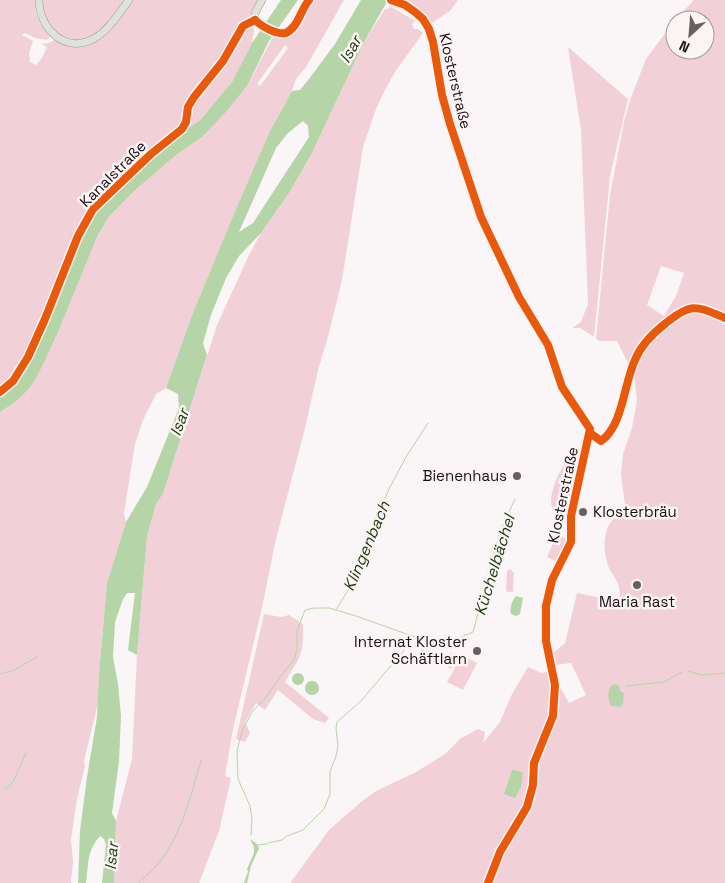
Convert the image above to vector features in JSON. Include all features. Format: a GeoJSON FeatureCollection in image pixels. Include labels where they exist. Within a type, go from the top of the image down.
{"type":"FeatureCollection","features":[{"type":"Feature","properties":{"kind":"main road"},"geometry":{"type":"LineString","coordinates":[[38,0],[41,16],[46,28],[54,36],[76,43],[89,41],[102,32],[129,0]]}},
{"type":"Feature","properties":{"kind":"main road"},"geometry":{"type":"LineString","coordinates":[[262,0],[255,13],[258,22],[284,34],[293,29],[309,0]]}},
{"type":"Feature","properties":{"kind":"main road","name":"Klosterstraße"},"geometry":{"type":"LineString","coordinates":[[391,0],[418,14],[431,34],[442,95],[481,217],[519,297],[548,345],[562,387],[590,429],[571,516],[571,542],[552,580],[546,606],[546,641],[554,685],[553,716],[536,757],[531,797],[500,852],[488,883]]}},
{"type":"Feature","properties":{"kind":"street","name":"Kanalstraße"},"geometry":{"type":"LineString","coordinates":[[0,392],[13,381],[28,357],[78,236],[93,209],[151,154],[182,130],[186,122],[188,106],[223,61],[243,26],[258,22]]}},
{"type":"Feature","properties":{"kind":"shaded area"},"geometry":{"type":"Polygon","coordinates":[[[0,0],[35,0],[38,20],[50,36],[47,40],[35,38],[25,33],[22,35],[33,41],[29,53],[30,62],[36,65],[47,47],[41,44],[49,43],[56,39],[76,40],[60,35],[50,28],[41,0],[258,0],[251,19],[247,22],[253,26],[254,30],[252,43],[232,82],[196,124],[165,146],[101,204],[90,220],[82,237],[28,364],[13,385],[0,396],[0,0]]]}},
{"type":"Feature","properties":{"kind":"shaded area"},"geometry":{"type":"Polygon","coordinates":[[[313,0],[344,0],[306,67],[296,79],[292,91],[270,131],[192,315],[166,388],[156,394],[143,420],[135,444],[124,513],[126,522],[107,583],[98,703],[84,761],[85,766],[77,799],[71,839],[73,863],[71,883],[0,883],[0,412],[14,403],[32,385],[59,330],[97,237],[108,218],[132,193],[176,155],[202,137],[226,112],[247,86],[275,33],[283,36],[288,35],[313,0]],[[285,45],[257,84],[260,86],[288,48],[285,45]]]}},
{"type":"Feature","properties":{"kind":"shaded area"},"geometry":{"type":"Polygon","coordinates":[[[400,0],[458,0],[450,11],[429,25],[400,0]]]}},
{"type":"Feature","properties":{"kind":"shaded area"},"geometry":{"type":"Polygon","coordinates":[[[694,0],[725,0],[725,883],[290,883],[329,830],[376,791],[416,772],[445,754],[460,739],[478,729],[485,732],[483,743],[500,722],[512,694],[528,667],[541,673],[547,672],[558,683],[569,703],[586,695],[571,663],[555,665],[553,653],[565,643],[577,593],[620,599],[619,586],[610,570],[606,557],[605,535],[610,523],[618,516],[626,513],[621,474],[623,454],[632,428],[637,401],[634,375],[617,341],[599,341],[596,339],[610,195],[630,100],[646,59],[665,33],[665,60],[715,60],[715,10],[684,10],[694,0]],[[661,266],[647,305],[664,316],[676,296],[684,273],[661,266]]]}},
{"type":"Feature","properties":{"kind":"shaded area"},"geometry":{"type":"Polygon","coordinates":[[[390,6],[415,21],[412,24],[414,29],[418,29],[423,33],[395,72],[385,90],[376,109],[363,147],[342,280],[276,539],[233,729],[225,776],[231,778],[219,831],[199,883],[114,883],[116,821],[132,759],[137,655],[147,536],[156,504],[163,494],[217,325],[249,255],[312,153],[364,42],[385,9],[388,9],[390,6]]]}},
{"type":"Feature","properties":{"kind":"shaded area"},"geometry":{"type":"Polygon","coordinates":[[[568,47],[628,99],[610,176],[594,337],[580,328],[572,328],[581,322],[588,304],[581,130],[568,47]]]}},
{"type":"Feature","properties":{"kind":"shaded area"},"geometry":{"type":"Polygon","coordinates":[[[567,461],[579,469],[568,520],[558,515],[559,513],[551,504],[556,481],[567,461]]]}},
{"type":"Feature","properties":{"kind":"shaded area"},"geometry":{"type":"Polygon","coordinates":[[[557,534],[566,539],[567,544],[559,560],[555,561],[547,557],[557,534]]]}},
{"type":"Feature","properties":{"kind":"shaded area"},"geometry":{"type":"Polygon","coordinates":[[[510,569],[514,573],[513,592],[506,590],[507,571],[510,569]]]}},
{"type":"Feature","properties":{"kind":"shaded area"},"geometry":{"type":"Polygon","coordinates":[[[264,614],[281,617],[289,615],[303,624],[302,649],[285,682],[329,718],[325,723],[313,719],[278,690],[265,710],[256,703],[245,722],[250,733],[245,742],[236,739],[264,614]]]}},
{"type":"Feature","properties":{"kind":"shaded area"},"geometry":{"type":"Polygon","coordinates":[[[450,653],[458,657],[451,669],[444,665],[450,653]]]}},
{"type":"Feature","properties":{"kind":"shaded area"},"geometry":{"type":"Polygon","coordinates":[[[462,655],[477,663],[463,690],[447,682],[462,655]]]}},
{"type":"Feature","properties":{"kind":"water"},"geometry":{"type":"Polygon","coordinates":[[[281,0],[298,0],[269,41],[247,86],[202,137],[176,155],[132,193],[108,218],[97,237],[59,330],[32,385],[14,403],[0,412],[0,396],[16,382],[29,362],[82,235],[94,214],[101,204],[149,159],[200,120],[232,82],[252,43],[281,0]]]}},
{"type":"Feature","properties":{"kind":"water","name":"Isar"},"geometry":{"type":"Polygon","coordinates":[[[361,0],[388,0],[364,42],[312,153],[289,193],[261,233],[239,256],[226,278],[211,315],[203,343],[207,355],[163,494],[156,504],[147,536],[137,655],[128,650],[135,593],[127,593],[115,622],[113,657],[121,716],[119,761],[112,813],[116,821],[114,883],[102,883],[106,845],[104,839],[100,836],[90,853],[86,883],[78,883],[80,831],[97,717],[107,583],[126,522],[147,487],[179,408],[178,394],[166,388],[192,315],[270,131],[292,91],[300,90],[335,44],[361,0]],[[303,121],[288,133],[276,148],[239,232],[253,223],[309,137],[308,126],[303,121]]]}},
{"type":"Feature","properties":{"kind":"water"},"geometry":{"type":"Polygon","coordinates":[[[516,596],[523,598],[520,614],[516,616],[511,614],[510,609],[516,596]]]}},
{"type":"Feature","properties":{"kind":"water"},"geometry":{"type":"Polygon","coordinates":[[[296,673],[300,673],[304,679],[300,685],[296,685],[292,681],[292,677],[296,673]]]}},
{"type":"Feature","properties":{"kind":"water"},"geometry":{"type":"Polygon","coordinates":[[[312,681],[317,683],[319,688],[317,693],[312,695],[307,693],[305,688],[307,683],[312,681]]]}},
{"type":"Feature","properties":{"kind":"water"},"geometry":{"type":"Polygon","coordinates":[[[614,684],[619,686],[620,691],[624,693],[623,704],[620,707],[611,706],[609,700],[608,694],[611,686],[614,684]]]}},
{"type":"Feature","properties":{"kind":"water"},"geometry":{"type":"Polygon","coordinates":[[[512,770],[523,772],[521,787],[515,798],[504,794],[512,770]]]}},
{"type":"Feature","properties":{"kind":"water"},"geometry":{"type":"Polygon","coordinates":[[[250,839],[259,848],[251,866],[247,883],[244,883],[247,869],[254,853],[254,847],[250,839]]]}},
{"type":"Feature","properties":{"kind":"waterway","name":"Klingenbach"},"geometry":{"type":"LineString","coordinates":[[336,610],[353,582],[362,562],[369,537],[389,489],[406,457],[428,423]]}},
{"type":"Feature","properties":{"kind":"waterway","name":"Küchelbächel"},"geometry":{"type":"LineString","coordinates":[[447,643],[473,632],[500,531],[515,499]]}},
{"type":"Feature","properties":{"kind":"waterway","name":"Klingenbach"},"geometry":{"type":"LineString","coordinates":[[251,835],[252,819],[250,806],[238,779],[237,751],[242,731],[252,712],[267,696],[294,660],[297,650],[297,631],[305,610],[329,608],[435,644],[442,644]]}},
{"type":"Feature","properties":{"kind":"waterway","name":"Küchelbächel"},"geometry":{"type":"LineString","coordinates":[[268,843],[282,840],[303,830],[324,809],[330,794],[330,772],[338,746],[337,722],[361,701],[411,642]]}},
{"type":"Feature","properties":{"kind":"waterway"},"geometry":{"type":"LineString","coordinates":[[0,674],[14,670],[37,657]]}},
{"type":"Feature","properties":{"kind":"waterway"},"geometry":{"type":"LineString","coordinates":[[688,671],[702,675],[725,673]]}},
{"type":"Feature","properties":{"kind":"waterway"},"geometry":{"type":"LineString","coordinates":[[626,686],[664,682],[682,672]]}},
{"type":"Feature","properties":{"kind":"waterway"},"geometry":{"type":"LineString","coordinates":[[5,790],[13,782],[26,753]]}},
{"type":"Feature","properties":{"kind":"waterway"},"geometry":{"type":"LineString","coordinates":[[138,883],[155,867],[172,844],[184,817],[201,761]]}},
{"type":"Feature","properties":{"kind":"waterway","name":"Küchelbächel"},"geometry":{"type":"LineString","coordinates":[[258,845],[267,844]]}},
{"type":"Feature","properties":{"kind":"cycle path"},"geometry":{"type":"LineString","coordinates":[[255,20],[270,30],[286,33],[297,22],[309,0]]}},
{"type":"Feature","properties":{"kind":"cycle path"},"geometry":{"type":"LineString","coordinates":[[391,0],[405,5],[415,12],[423,19],[429,29],[442,95],[450,124],[481,217],[519,297],[548,345],[562,387],[590,429],[571,516],[571,542],[552,580],[546,606],[546,641],[555,685],[553,716],[534,763],[533,785],[527,807],[500,852],[488,883]]}},
{"type":"Feature","properties":{"kind":"cycle path"},"geometry":{"type":"LineString","coordinates":[[0,392],[13,381],[28,357],[78,236],[93,209],[151,154],[182,129],[186,122],[188,107],[194,97],[223,61],[243,26],[255,20]]}},
{"type":"Feature","properties":{"kind":"cycle path"},"geometry":{"type":"LineString","coordinates":[[590,433],[601,441],[608,434],[619,415],[631,369],[641,349],[661,327],[675,316],[694,308],[725,318]]}},
{"type":"Feature","properties":{"kind":"place","name":"Bienenhaus"},"geometry":{"type":"Point","coordinates":[517,476]}},
{"type":"Feature","properties":{"kind":"place","name":"Klosterbräu"},"geometry":{"type":"Point","coordinates":[583,512]}},
{"type":"Feature","properties":{"kind":"place","name":"Maria Rast"},"geometry":{"type":"Point","coordinates":[637,585]}},
{"type":"Feature","properties":{"kind":"place","name":"Internat Kloster Schäftlarn"},"geometry":{"type":"Point","coordinates":[477,651]}}]}
